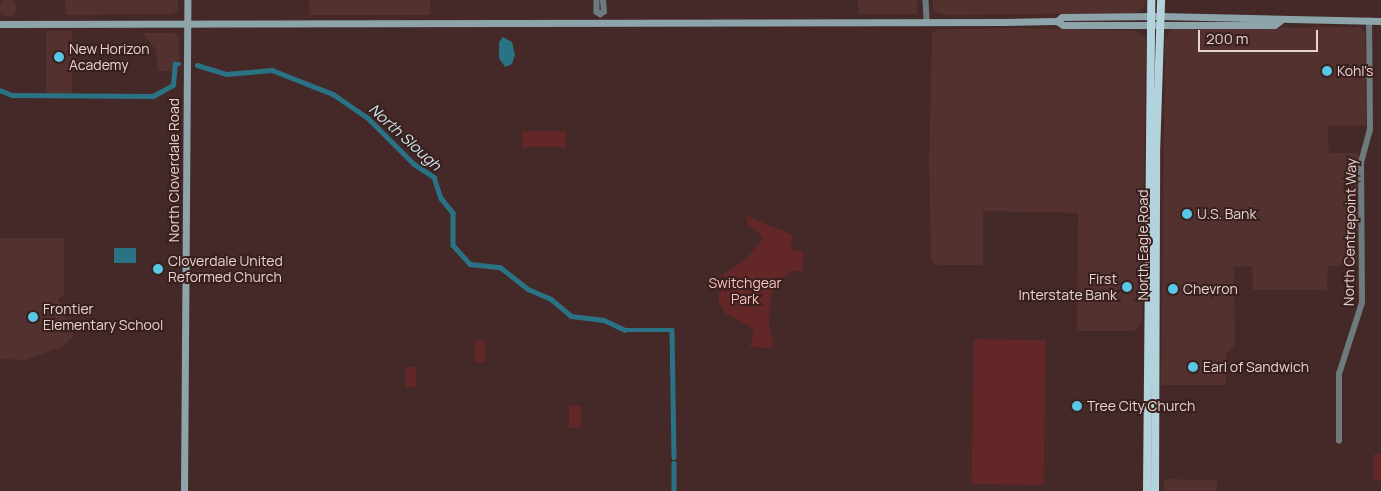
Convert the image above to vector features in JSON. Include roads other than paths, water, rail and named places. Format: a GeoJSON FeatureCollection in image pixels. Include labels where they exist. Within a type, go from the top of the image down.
{"type":"FeatureCollection","features":[{"type":"Feature","properties":{"kind":"highway","name":"North Eagle Road"},"geometry":{"type":"LineString","coordinates":[[1151,0],[1149,207],[1152,270]]}},
{"type":"Feature","properties":{"kind":"highway","name":"North Eagle Road"},"geometry":{"type":"LineString","coordinates":[[1147,491],[1160,0]]}},
{"type":"Feature","properties":{"kind":"highway"},"geometry":{"type":"LineString","coordinates":[[1152,270],[1152,334],[1155,348],[1155,491]]}},
{"type":"Feature","properties":{"kind":"main road","name":"North Cloverdale Road"},"geometry":{"type":"LineString","coordinates":[[184,491],[187,0]]}},
{"type":"Feature","properties":{"kind":"main road"},"geometry":{"type":"LineString","coordinates":[[1057,21],[1062,17],[1160,16],[1274,17],[1280,21]]}},
{"type":"Feature","properties":{"kind":"main road"},"geometry":{"type":"LineString","coordinates":[[0,24],[1057,21],[1063,25],[1160,26],[1274,25],[1280,21],[1381,20]]}},
{"type":"Feature","properties":{"kind":"street"},"geometry":{"type":"LineString","coordinates":[[597,0],[597,12],[600,14],[604,12],[603,0]]}},
{"type":"Feature","properties":{"kind":"street"},"geometry":{"type":"LineString","coordinates":[[926,0],[927,22]]}},
{"type":"Feature","properties":{"kind":"street","name":"North Centrepoint Way"},"geometry":{"type":"LineString","coordinates":[[1339,441],[1339,374],[1362,303],[1361,163],[1370,130],[1369,20]]}},
{"type":"Feature","properties":{"kind":"water"},"geometry":{"type":"Polygon","coordinates":[[[503,37],[512,42],[515,55],[512,64],[505,67],[499,58],[499,42],[503,37]]]}},
{"type":"Feature","properties":{"kind":"water"},"geometry":{"type":"Polygon","coordinates":[[[114,248],[136,248],[136,263],[114,263],[114,248]]]}},
{"type":"Feature","properties":{"kind":"waterway","name":"North Slough"},"geometry":{"type":"LineString","coordinates":[[0,90],[12,95],[153,96],[173,85],[175,64],[179,64]]}},
{"type":"Feature","properties":{"kind":"waterway","name":"North Slough"},"geometry":{"type":"LineString","coordinates":[[197,65],[226,74],[272,70],[333,94],[368,118],[414,164],[434,177],[441,198],[453,213],[453,245],[470,264],[500,267],[528,289],[551,299],[571,316],[604,320],[625,330],[672,330],[674,457]]}},
{"type":"Feature","properties":{"kind":"waterway","name":"North Slough"},"geometry":{"type":"LineString","coordinates":[[674,463],[674,491]]}},
{"type":"Feature","properties":{"kind":"place","name":"New Horizon Academy"},"geometry":{"type":"Point","coordinates":[59,57]}},
{"type":"Feature","properties":{"kind":"place","name":"Kohl's"},"geometry":{"type":"Point","coordinates":[1327,71]}},
{"type":"Feature","properties":{"kind":"place","name":"U.S. Bank"},"geometry":{"type":"Point","coordinates":[1187,214]}},
{"type":"Feature","properties":{"kind":"place","name":"Cloverdale United Reformed Church"},"geometry":{"type":"Point","coordinates":[158,269]}},
{"type":"Feature","properties":{"kind":"place","name":"First Interstate Bank"},"geometry":{"type":"Point","coordinates":[1127,287]}},
{"type":"Feature","properties":{"kind":"place","name":"Chevron"},"geometry":{"type":"Point","coordinates":[1173,289]}},
{"type":"Feature","properties":{"kind":"place","name":"Frontier Elementary School"},"geometry":{"type":"Point","coordinates":[33,317]}},
{"type":"Feature","properties":{"kind":"place","name":"Earl of Sandwich"},"geometry":{"type":"Point","coordinates":[1193,367]}},
{"type":"Feature","properties":{"kind":"place","name":"Tree City Church"},"geometry":{"type":"Point","coordinates":[1077,406]}},
{"type":"Feature","properties":{"kind":"park label","name":"Switchgear Park"},"geometry":{"type":"Point","coordinates":[745,292]}}]}
